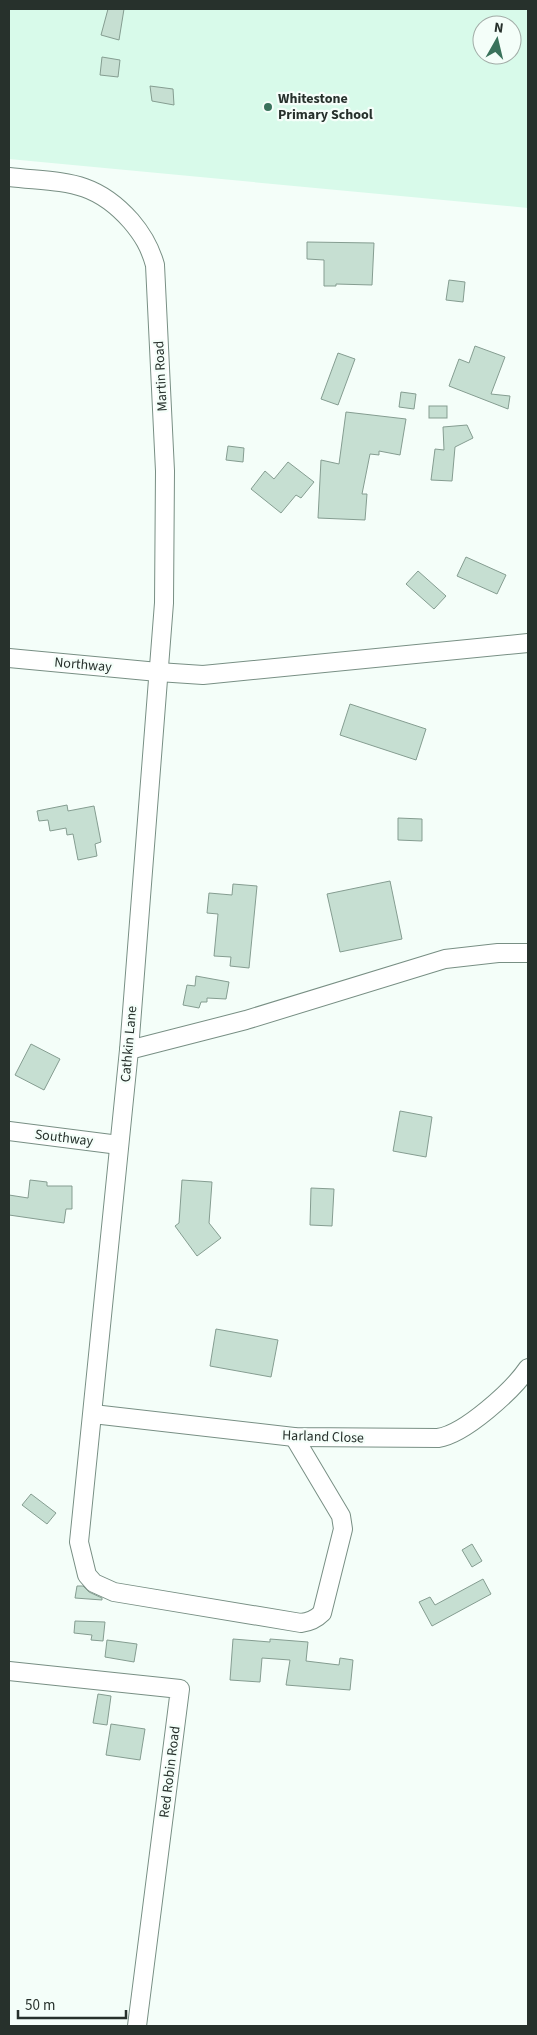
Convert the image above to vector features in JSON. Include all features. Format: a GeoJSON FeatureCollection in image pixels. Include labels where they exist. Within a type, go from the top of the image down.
{"type":"FeatureCollection","features":[{"type":"Feature","properties":{"kind":"street","name":"Martin Road"},"geometry":{"type":"LineString","coordinates":[[9,177],[80,185],[103,195],[118,206],[138,229],[147,242],[152,254],[157,302],[165,471],[164,603],[158,672]]}},
{"type":"Feature","properties":{"kind":"street","name":"Northway"},"geometry":{"type":"LineString","coordinates":[[9,658],[158,672],[202,674],[528,643]]}},
{"type":"Feature","properties":{"kind":"street","name":"Cathkin Lane"},"geometry":{"type":"LineString","coordinates":[[158,672],[129,1050],[93,1414],[80,1523],[79,1542],[84,1568],[88,1576],[94,1583],[120,1593],[301,1623],[310,1622],[322,1613],[343,1529],[340,1516],[294,1437]]}},
{"type":"Feature","properties":{"kind":"street"},"geometry":{"type":"LineString","coordinates":[[129,1050],[246,1020],[445,960],[498,953],[528,953]]}},
{"type":"Feature","properties":{"kind":"street","name":"Southway"},"geometry":{"type":"LineString","coordinates":[[9,1131],[119,1145]]}},
{"type":"Feature","properties":{"kind":"street","name":"Harland Close"},"geometry":{"type":"LineString","coordinates":[[93,1414],[294,1437],[446,1437],[467,1426],[509,1389],[528,1368]]}},
{"type":"Feature","properties":{"kind":"street","name":"Red Robin Road"},"geometry":{"type":"LineString","coordinates":[[9,1671],[180,1689],[138,2026]]}},
{"type":"Feature","properties":{"kind":"shaded area","name":"Whitestone Primary School"},"geometry":{"type":"Polygon","coordinates":[[[9,9],[528,9],[528,208],[9,159],[9,9]]]}},
{"type":"Feature","properties":{"kind":"building"},"geometry":{"type":"Polygon","coordinates":[[[108,9],[124,9],[119,40],[101,35],[108,9]]]}},
{"type":"Feature","properties":{"kind":"building"},"geometry":{"type":"Polygon","coordinates":[[[102,57],[120,60],[118,77],[100,75],[102,57]]]}},
{"type":"Feature","properties":{"kind":"building"},"geometry":{"type":"Polygon","coordinates":[[[150,86],[173,89],[174,105],[152,101],[150,86]]]}},
{"type":"Feature","properties":{"kind":"building"},"geometry":{"type":"Polygon","coordinates":[[[307,242],[374,243],[372,285],[336,284],[336,286],[324,286],[324,260],[307,259],[307,242]]]}},
{"type":"Feature","properties":{"kind":"building"},"geometry":{"type":"Polygon","coordinates":[[[449,280],[465,282],[463,302],[446,300],[449,280]]]}},
{"type":"Feature","properties":{"kind":"building"},"geometry":{"type":"Polygon","coordinates":[[[475,346],[505,357],[491,394],[510,396],[508,409],[449,386],[459,359],[469,363],[475,346]]]}},
{"type":"Feature","properties":{"kind":"building"},"geometry":{"type":"Polygon","coordinates":[[[338,353],[355,359],[338,405],[321,399],[338,353]]]}},
{"type":"Feature","properties":{"kind":"building"},"geometry":{"type":"Polygon","coordinates":[[[401,392],[416,394],[414,409],[399,407],[401,392]]]}},
{"type":"Feature","properties":{"kind":"building"},"geometry":{"type":"Polygon","coordinates":[[[429,406],[447,406],[447,418],[429,418],[429,406]]]}},
{"type":"Feature","properties":{"kind":"building"},"geometry":{"type":"Polygon","coordinates":[[[346,412],[406,419],[400,455],[379,451],[379,455],[370,454],[362,494],[367,494],[365,520],[318,518],[321,460],[339,464],[346,412]]]}},
{"type":"Feature","properties":{"kind":"building"},"geometry":{"type":"Polygon","coordinates":[[[467,425],[473,438],[455,447],[452,481],[431,480],[435,449],[444,450],[443,427],[467,425]]]}},
{"type":"Feature","properties":{"kind":"building"},"geometry":{"type":"Polygon","coordinates":[[[228,446],[244,448],[243,462],[226,460],[228,446]]]}},
{"type":"Feature","properties":{"kind":"building"},"geometry":{"type":"Polygon","coordinates":[[[288,462],[314,482],[301,498],[296,495],[281,513],[251,489],[265,471],[274,479],[288,462]]]}},
{"type":"Feature","properties":{"kind":"building"},"geometry":{"type":"Polygon","coordinates":[[[466,557],[506,575],[497,594],[457,576],[466,557]]]}},
{"type":"Feature","properties":{"kind":"building"},"geometry":{"type":"Polygon","coordinates":[[[418,571],[446,596],[434,609],[406,584],[418,571]]]}},
{"type":"Feature","properties":{"kind":"building"},"geometry":{"type":"Polygon","coordinates":[[[350,704],[426,729],[416,760],[340,735],[350,704]]]}},
{"type":"Feature","properties":{"kind":"building"},"geometry":{"type":"Polygon","coordinates":[[[67,805],[68,811],[94,806],[101,842],[95,844],[97,856],[78,860],[73,834],[67,835],[66,828],[50,831],[48,820],[39,821],[37,811],[67,805]]]}},
{"type":"Feature","properties":{"kind":"building"},"geometry":{"type":"Polygon","coordinates":[[[398,818],[422,819],[422,841],[398,840],[398,818]]]}},
{"type":"Feature","properties":{"kind":"building"},"geometry":{"type":"Polygon","coordinates":[[[390,881],[402,939],[340,952],[327,894],[390,881]]]}},
{"type":"Feature","properties":{"kind":"building"},"geometry":{"type":"Polygon","coordinates":[[[233,884],[257,886],[249,968],[230,966],[231,957],[214,956],[218,914],[207,913],[209,893],[232,895],[233,884]]]}},
{"type":"Feature","properties":{"kind":"building"},"geometry":{"type":"Polygon","coordinates":[[[196,976],[229,982],[226,999],[207,998],[207,1002],[201,1002],[199,1008],[183,1005],[187,985],[195,986],[196,976]]]}},
{"type":"Feature","properties":{"kind":"building"},"geometry":{"type":"Polygon","coordinates":[[[31,1044],[60,1059],[44,1090],[15,1075],[31,1044]]]}},
{"type":"Feature","properties":{"kind":"building"},"geometry":{"type":"Polygon","coordinates":[[[400,1111],[432,1117],[426,1157],[393,1151],[400,1111]]]}},
{"type":"Feature","properties":{"kind":"building"},"geometry":{"type":"Polygon","coordinates":[[[30,1180],[47,1182],[47,1186],[72,1186],[72,1209],[66,1209],[64,1223],[9,1215],[9,1195],[28,1198],[30,1180]]]}},
{"type":"Feature","properties":{"kind":"building"},"geometry":{"type":"Polygon","coordinates":[[[182,1180],[212,1182],[209,1223],[221,1238],[197,1256],[175,1226],[179,1223],[182,1180]]]}},
{"type":"Feature","properties":{"kind":"building"},"geometry":{"type":"Polygon","coordinates":[[[311,1188],[334,1189],[332,1226],[310,1225],[311,1188]]]}},
{"type":"Feature","properties":{"kind":"building"},"geometry":{"type":"Polygon","coordinates":[[[216,1329],[278,1340],[271,1377],[210,1366],[216,1329]]]}},
{"type":"Feature","properties":{"kind":"building"},"geometry":{"type":"Polygon","coordinates":[[[31,1494],[56,1513],[47,1524],[22,1505],[31,1494]]]}},
{"type":"Feature","properties":{"kind":"building"},"geometry":{"type":"Polygon","coordinates":[[[472,1544],[482,1561],[472,1567],[462,1550],[472,1544]]]}},
{"type":"Feature","properties":{"kind":"building"},"geometry":{"type":"Polygon","coordinates":[[[483,1579],[491,1594],[432,1626],[419,1602],[430,1597],[435,1605],[483,1579]]]}},
{"type":"Feature","properties":{"kind":"building"},"geometry":{"type":"Polygon","coordinates":[[[77,1586],[83,1586],[89,1592],[102,1598],[102,1600],[75,1598],[77,1586]]]}},
{"type":"Feature","properties":{"kind":"building"},"geometry":{"type":"Polygon","coordinates":[[[75,1621],[105,1622],[103,1641],[91,1640],[92,1635],[74,1633],[75,1621]]]}},
{"type":"Feature","properties":{"kind":"building"},"geometry":{"type":"Polygon","coordinates":[[[233,1639],[270,1642],[270,1639],[308,1642],[306,1661],[339,1665],[340,1658],[353,1660],[350,1690],[286,1685],[290,1660],[262,1658],[260,1682],[230,1680],[233,1639]]]}},
{"type":"Feature","properties":{"kind":"building"},"geometry":{"type":"Polygon","coordinates":[[[107,1640],[137,1644],[134,1662],[105,1657],[107,1640]]]}},
{"type":"Feature","properties":{"kind":"building"},"geometry":{"type":"Polygon","coordinates":[[[98,1694],[111,1696],[107,1725],[93,1723],[98,1694]]]}},
{"type":"Feature","properties":{"kind":"building"},"geometry":{"type":"Polygon","coordinates":[[[111,1724],[145,1729],[140,1760],[106,1755],[111,1724]]]}},
{"type":"Feature","properties":{"kind":"place","name":"Whitestone Primary School"},"geometry":{"type":"Point","coordinates":[268,107]}}]}
